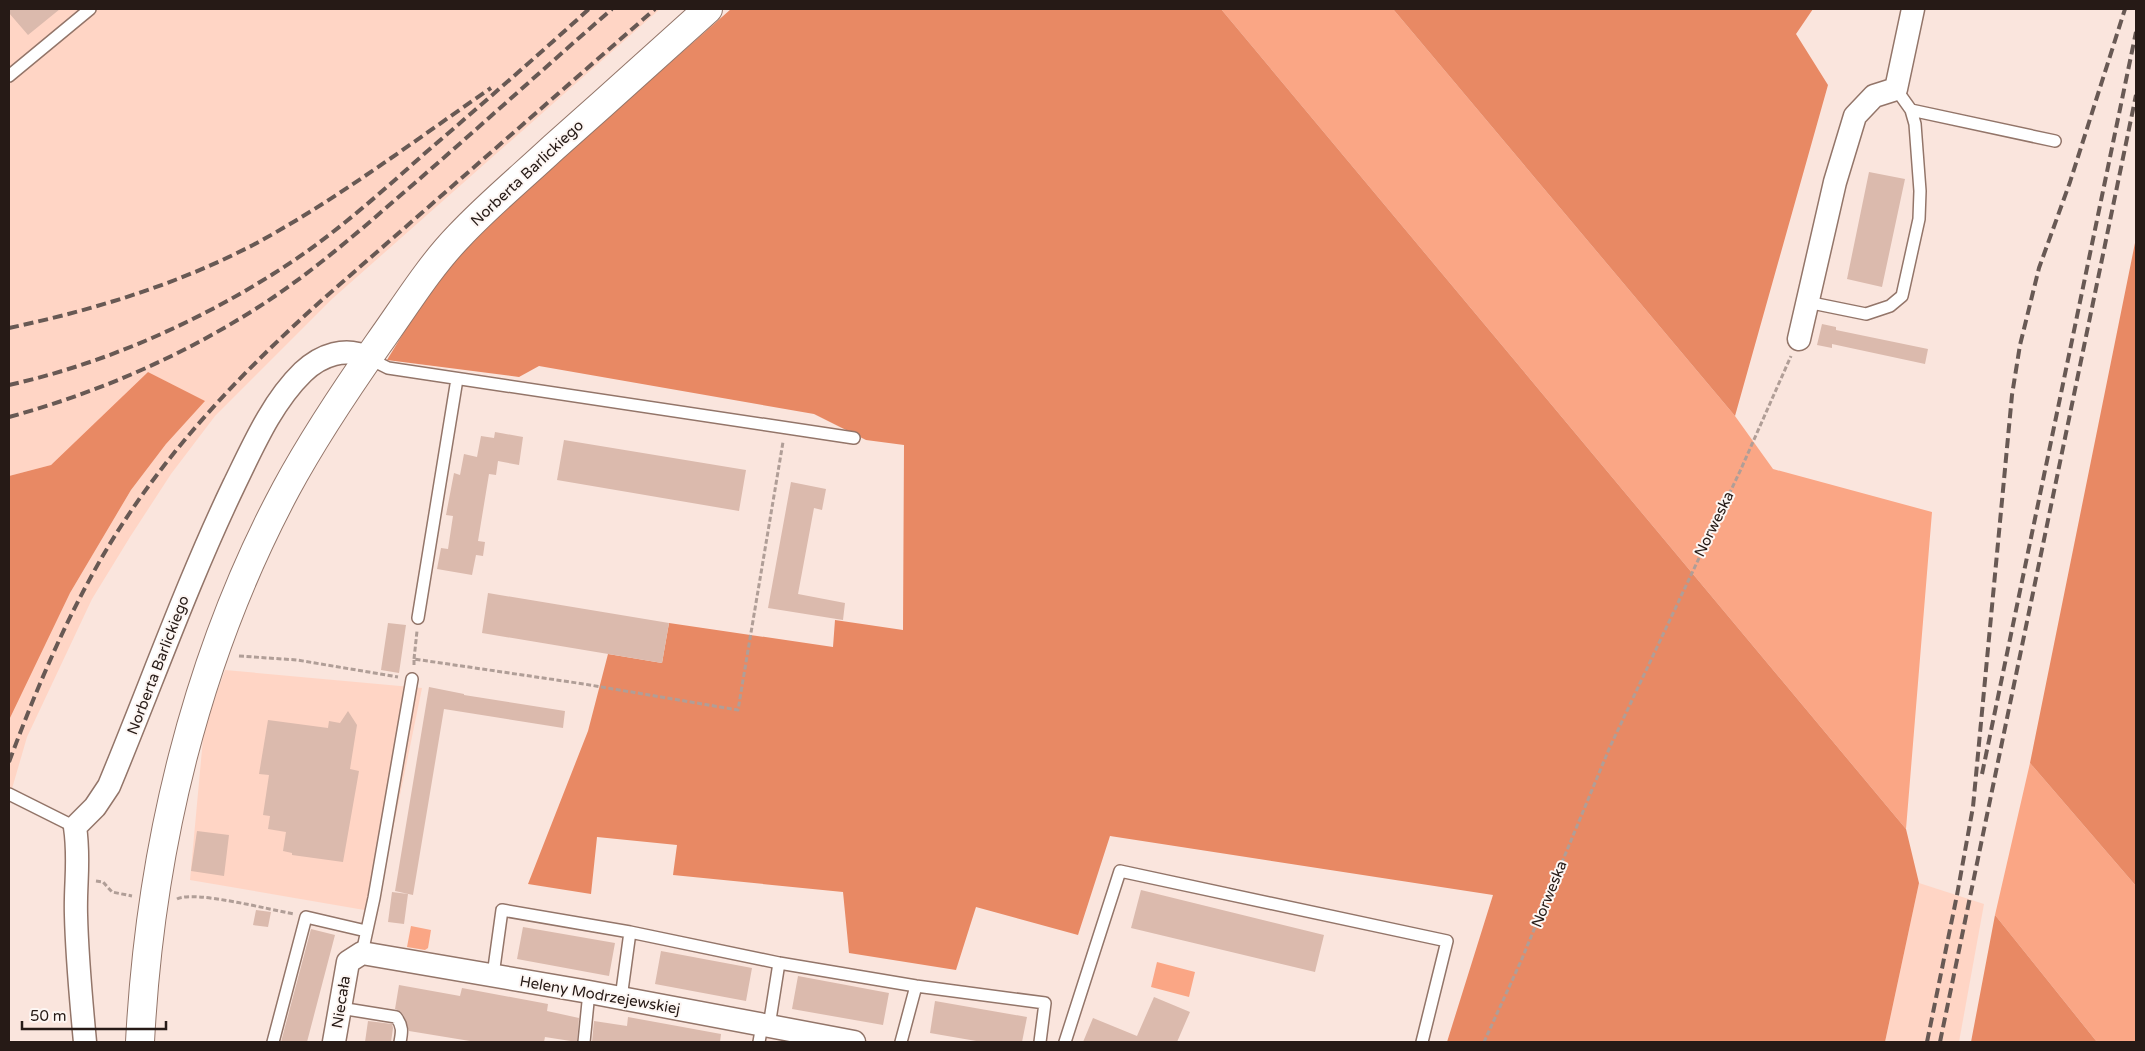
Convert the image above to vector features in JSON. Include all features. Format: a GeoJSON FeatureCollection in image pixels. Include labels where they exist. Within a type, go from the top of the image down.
{"type":"FeatureCollection","features":[{"type":"Feature","properties":{"kind":"street","name":"Norberta Barlickiego"},"geometry":{"type":"LineString","coordinates":[[140,1042],[147,946],[160,857],[175,789],[203,685],[236,597],[270,520],[317,436],[368,358],[421,283],[457,238],[503,194],[708,9]]}},
{"type":"Feature","properties":{"kind":"street"},"geometry":{"type":"LineString","coordinates":[[1799,339],[1835,182],[1855,116],[1874,96],[1896,89],[1913,9]]}},
{"type":"Feature","properties":{"kind":"street","name":"Norberta Barlickiego"},"geometry":{"type":"LineString","coordinates":[[75,827],[95,807],[109,786],[170,630],[216,523],[258,436],[286,392],[304,371],[329,355],[346,351],[358,352],[368,358]]}},
{"type":"Feature","properties":{"kind":"street"},"geometry":{"type":"LineString","coordinates":[[75,827],[79,851],[76,912],[77,945],[85,1042]]}},
{"type":"Feature","properties":{"kind":"street","name":"Heleny Modrzejewskiej"},"geometry":{"type":"LineString","coordinates":[[355,958],[493,975],[621,998],[763,1031],[854,1042]]}},
{"type":"Feature","properties":{"kind":"street","name":"Niecała"},"geometry":{"type":"LineString","coordinates":[[334,1042],[340,1008],[355,958]]}},
{"type":"Feature","properties":{"kind":"lane"},"geometry":{"type":"LineString","coordinates":[[9,76],[90,9]]}},
{"type":"Feature","properties":{"kind":"lane"},"geometry":{"type":"LineString","coordinates":[[1807,302],[1866,314],[1890,306],[1902,296],[1919,219],[1920,190],[1915,124],[1910,110],[1896,89]]}},
{"type":"Feature","properties":{"kind":"lane"},"geometry":{"type":"LineString","coordinates":[[1910,110],[2054,141]]}},
{"type":"Feature","properties":{"kind":"lane"},"geometry":{"type":"LineString","coordinates":[[368,358],[388,368],[854,438]]}},
{"type":"Feature","properties":{"kind":"lane"},"geometry":{"type":"LineString","coordinates":[[418,618],[457,379]]}},
{"type":"Feature","properties":{"kind":"lane"},"geometry":{"type":"LineString","coordinates":[[355,958],[366,931],[376,889],[412,679]]}},
{"type":"Feature","properties":{"kind":"lane"},"geometry":{"type":"LineString","coordinates":[[9,794],[75,827]]}},
{"type":"Feature","properties":{"kind":"lane"},"geometry":{"type":"LineString","coordinates":[[1065,1042],[1120,871],[1447,941],[1422,1042]]}},
{"type":"Feature","properties":{"kind":"lane"},"geometry":{"type":"LineString","coordinates":[[493,975],[502,910],[630,932],[779,963],[916,986],[1045,1003],[1040,1042]]}},
{"type":"Feature","properties":{"kind":"lane"},"geometry":{"type":"LineString","coordinates":[[273,1042],[306,917],[366,931]]}},
{"type":"Feature","properties":{"kind":"lane"},"geometry":{"type":"LineString","coordinates":[[621,998],[630,932]]}},
{"type":"Feature","properties":{"kind":"lane"},"geometry":{"type":"LineString","coordinates":[[763,1031],[779,963]]}},
{"type":"Feature","properties":{"kind":"lane"},"geometry":{"type":"LineString","coordinates":[[901,1042],[916,986]]}},
{"type":"Feature","properties":{"kind":"lane"},"geometry":{"type":"LineString","coordinates":[[584,1042],[589,992]]}},
{"type":"Feature","properties":{"kind":"lane"},"geometry":{"type":"LineString","coordinates":[[340,1008],[396,1017],[401,1023],[400,1042]]}},
{"type":"Feature","properties":{"kind":"path","name":"Norweska"},"geometry":{"type":"LineString","coordinates":[[1484,1042],[1521,961],[1609,749],[1741,469],[1799,339]]}},
{"type":"Feature","properties":{"kind":"path"},"geometry":{"type":"LineString","coordinates":[[414,659],[584,684],[738,710],[780,468],[784,429]]}},
{"type":"Feature","properties":{"kind":"path"},"geometry":{"type":"LineString","coordinates":[[240,646],[236,655],[298,660],[412,679],[418,618]]}},
{"type":"Feature","properties":{"kind":"path"},"geometry":{"type":"LineString","coordinates":[[104,882],[112,892],[123,896],[140,897]]}},
{"type":"Feature","properties":{"kind":"path"},"geometry":{"type":"LineString","coordinates":[[175,891],[173,900],[183,896],[204,898],[306,917]]}},
{"type":"Feature","properties":{"kind":"shaded area"},"geometry":{"type":"Polygon","coordinates":[[[9,9],[660,9],[332,299],[215,416],[171,474],[92,599],[27,737],[9,799],[9,720],[15,704],[70,593],[131,490],[166,444],[204,401],[148,372],[51,465],[9,476],[9,9]]]}},
{"type":"Feature","properties":{"kind":"shaded area"},"geometry":{"type":"Polygon","coordinates":[[[731,9],[1221,9],[1906,829],[1919,883],[1885,1042],[1447,1042],[1493,895],[1110,836],[1078,935],[976,907],[956,970],[849,953],[843,892],[673,875],[677,845],[597,837],[591,894],[528,884],[588,731],[608,654],[662,663],[669,623],[833,647],[835,620],[903,630],[904,445],[866,440],[814,414],[539,366],[519,377],[387,360],[432,286],[484,227],[731,9]]]}},
{"type":"Feature","properties":{"kind":"shaded area"},"geometry":{"type":"Polygon","coordinates":[[[1221,9],[1393,9],[1735,416],[1773,469],[1932,512],[1906,829],[1221,9]]]}},
{"type":"Feature","properties":{"kind":"shaded area"},"geometry":{"type":"Polygon","coordinates":[[[1393,9],[1813,9],[1796,34],[1828,85],[1735,416],[1393,9]]]}},
{"type":"Feature","properties":{"kind":"shaded area"},"geometry":{"type":"Polygon","coordinates":[[[2136,238],[2136,886],[2030,763],[2136,238]]]}},
{"type":"Feature","properties":{"kind":"shaded area"},"geometry":{"type":"Polygon","coordinates":[[[148,372],[205,401],[166,444],[131,490],[70,593],[9,720],[9,476],[51,465],[148,372]]]}},
{"type":"Feature","properties":{"kind":"shaded area"},"geometry":{"type":"Polygon","coordinates":[[[225,670],[422,688],[376,912],[190,880],[204,728],[225,670]]]}},
{"type":"Feature","properties":{"kind":"shaded area"},"geometry":{"type":"Polygon","coordinates":[[[2030,763],[2136,886],[2136,1042],[2097,1042],[1995,915],[2030,763]]]}},
{"type":"Feature","properties":{"kind":"shaded area"},"geometry":{"type":"Polygon","coordinates":[[[1919,883],[1984,904],[1959,1042],[1885,1042],[1919,883]]]}},
{"type":"Feature","properties":{"kind":"shaded area"},"geometry":{"type":"Polygon","coordinates":[[[1995,915],[2097,1042],[1971,1042],[1995,915]]]}},
{"type":"Feature","properties":{"kind":"shaded area"},"geometry":{"type":"Polygon","coordinates":[[[411,926],[431,930],[428,948],[425,950],[407,947],[411,926]]]}},
{"type":"Feature","properties":{"kind":"shaded area"},"geometry":{"type":"Polygon","coordinates":[[[1157,962],[1195,972],[1189,997],[1151,987],[1157,962]]]}},
{"type":"Feature","properties":{"kind":"building"},"geometry":{"type":"Polygon","coordinates":[[[9,9],[60,9],[28,35],[9,13],[9,9]]]}},
{"type":"Feature","properties":{"kind":"building"},"geometry":{"type":"Polygon","coordinates":[[[1869,172],[1905,179],[1882,287],[1847,279],[1869,172]]]}},
{"type":"Feature","properties":{"kind":"building"},"geometry":{"type":"Polygon","coordinates":[[[1822,324],[1836,327],[1836,330],[1928,349],[1925,364],[1832,344],[1832,348],[1817,345],[1822,324]]]}},
{"type":"Feature","properties":{"kind":"building"},"geometry":{"type":"Polygon","coordinates":[[[495,432],[523,437],[519,465],[498,461],[496,475],[489,474],[478,541],[485,542],[483,556],[476,555],[472,575],[437,569],[441,548],[448,549],[453,516],[446,515],[454,473],[460,475],[464,454],[477,457],[481,436],[494,438],[495,432]]]}},
{"type":"Feature","properties":{"kind":"building"},"geometry":{"type":"Polygon","coordinates":[[[564,440],[746,470],[739,511],[557,480],[564,440]]]}},
{"type":"Feature","properties":{"kind":"building"},"geometry":{"type":"Polygon","coordinates":[[[791,482],[826,489],[822,510],[814,508],[798,594],[845,603],[843,620],[768,608],[791,482]]]}},
{"type":"Feature","properties":{"kind":"building"},"geometry":{"type":"Polygon","coordinates":[[[488,593],[669,623],[662,663],[482,633],[488,593]]]}},
{"type":"Feature","properties":{"kind":"building"},"geometry":{"type":"Polygon","coordinates":[[[388,623],[406,625],[399,673],[381,670],[388,623]]]}},
{"type":"Feature","properties":{"kind":"building"},"geometry":{"type":"Polygon","coordinates":[[[429,687],[464,695],[565,711],[563,728],[444,709],[413,895],[395,891],[429,687]]]}},
{"type":"Feature","properties":{"kind":"building"},"geometry":{"type":"Polygon","coordinates":[[[348,711],[357,725],[350,769],[359,771],[343,862],[292,855],[292,853],[283,851],[286,832],[268,829],[270,816],[263,815],[269,775],[259,774],[268,720],[328,728],[329,721],[340,723],[348,711]]]}},
{"type":"Feature","properties":{"kind":"building"},"geometry":{"type":"Polygon","coordinates":[[[197,831],[229,835],[224,876],[191,871],[197,831]]]}},
{"type":"Feature","properties":{"kind":"building"},"geometry":{"type":"Polygon","coordinates":[[[1141,890],[1324,935],[1315,972],[1131,928],[1141,890]]]}},
{"type":"Feature","properties":{"kind":"building"},"geometry":{"type":"Polygon","coordinates":[[[392,892],[408,894],[404,924],[388,922],[392,892]]]}},
{"type":"Feature","properties":{"kind":"building"},"geometry":{"type":"Polygon","coordinates":[[[256,910],[271,912],[268,927],[253,925],[256,910]]]}},
{"type":"Feature","properties":{"kind":"building"},"geometry":{"type":"Polygon","coordinates":[[[523,927],[615,943],[609,976],[517,959],[523,927]]]}},
{"type":"Feature","properties":{"kind":"building"},"geometry":{"type":"Polygon","coordinates":[[[311,929],[335,935],[307,1042],[281,1042],[311,929]]]}},
{"type":"Feature","properties":{"kind":"building"},"geometry":{"type":"Polygon","coordinates":[[[661,951],[752,968],[746,1001],[655,984],[661,951]]]}},
{"type":"Feature","properties":{"kind":"building"},"geometry":{"type":"Polygon","coordinates":[[[798,976],[889,993],[883,1025],[792,1009],[798,976]]]}},
{"type":"Feature","properties":{"kind":"building"},"geometry":{"type":"Polygon","coordinates":[[[399,985],[460,996],[462,988],[548,1004],[547,1011],[579,1018],[577,1042],[545,1037],[544,1042],[476,1042],[409,1031],[404,1016],[395,1009],[399,985]]]}},
{"type":"Feature","properties":{"kind":"building"},"geometry":{"type":"Polygon","coordinates":[[[1154,997],[1190,1012],[1177,1042],[1083,1042],[1093,1018],[1137,1036],[1154,997]]]}},
{"type":"Feature","properties":{"kind":"building"},"geometry":{"type":"Polygon","coordinates":[[[935,1001],[1027,1017],[1022,1042],[982,1042],[930,1033],[935,1001]]]}},
{"type":"Feature","properties":{"kind":"building"},"geometry":{"type":"Polygon","coordinates":[[[628,1017],[721,1034],[720,1042],[592,1042],[594,1021],[627,1026],[628,1017]]]}},
{"type":"Feature","properties":{"kind":"building"},"geometry":{"type":"Polygon","coordinates":[[[368,1021],[392,1024],[391,1042],[365,1042],[368,1021]]]}},
{"type":"Feature","properties":{"kind":"railway"},"geometry":{"type":"LineString","coordinates":[[9,385],[78,366],[146,341],[211,310],[273,274],[313,247],[370,202],[589,9]]}},
{"type":"Feature","properties":{"kind":"railway"},"geometry":{"type":"LineString","coordinates":[[9,417],[74,397],[137,372],[168,358],[257,308],[332,254],[612,9]]}},
{"type":"Feature","properties":{"kind":"railway"},"geometry":{"type":"LineString","coordinates":[[9,762],[47,667],[92,575],[140,498],[195,427],[225,394],[322,300],[655,9]]}},
{"type":"Feature","properties":{"kind":"railway"},"geometry":{"type":"LineString","coordinates":[[1927,1042],[1973,807],[2012,395],[2020,345],[2039,268],[2070,182],[2125,9]]}},
{"type":"Feature","properties":{"kind":"railway"},"geometry":{"type":"LineString","coordinates":[[1982,774],[2136,32]]}},
{"type":"Feature","properties":{"kind":"railway"},"geometry":{"type":"LineString","coordinates":[[9,328],[72,313],[134,295],[194,272],[253,245],[344,190],[491,88]]}},
{"type":"Feature","properties":{"kind":"railway"},"geometry":{"type":"LineString","coordinates":[[1940,1042],[2136,95]]}}]}
